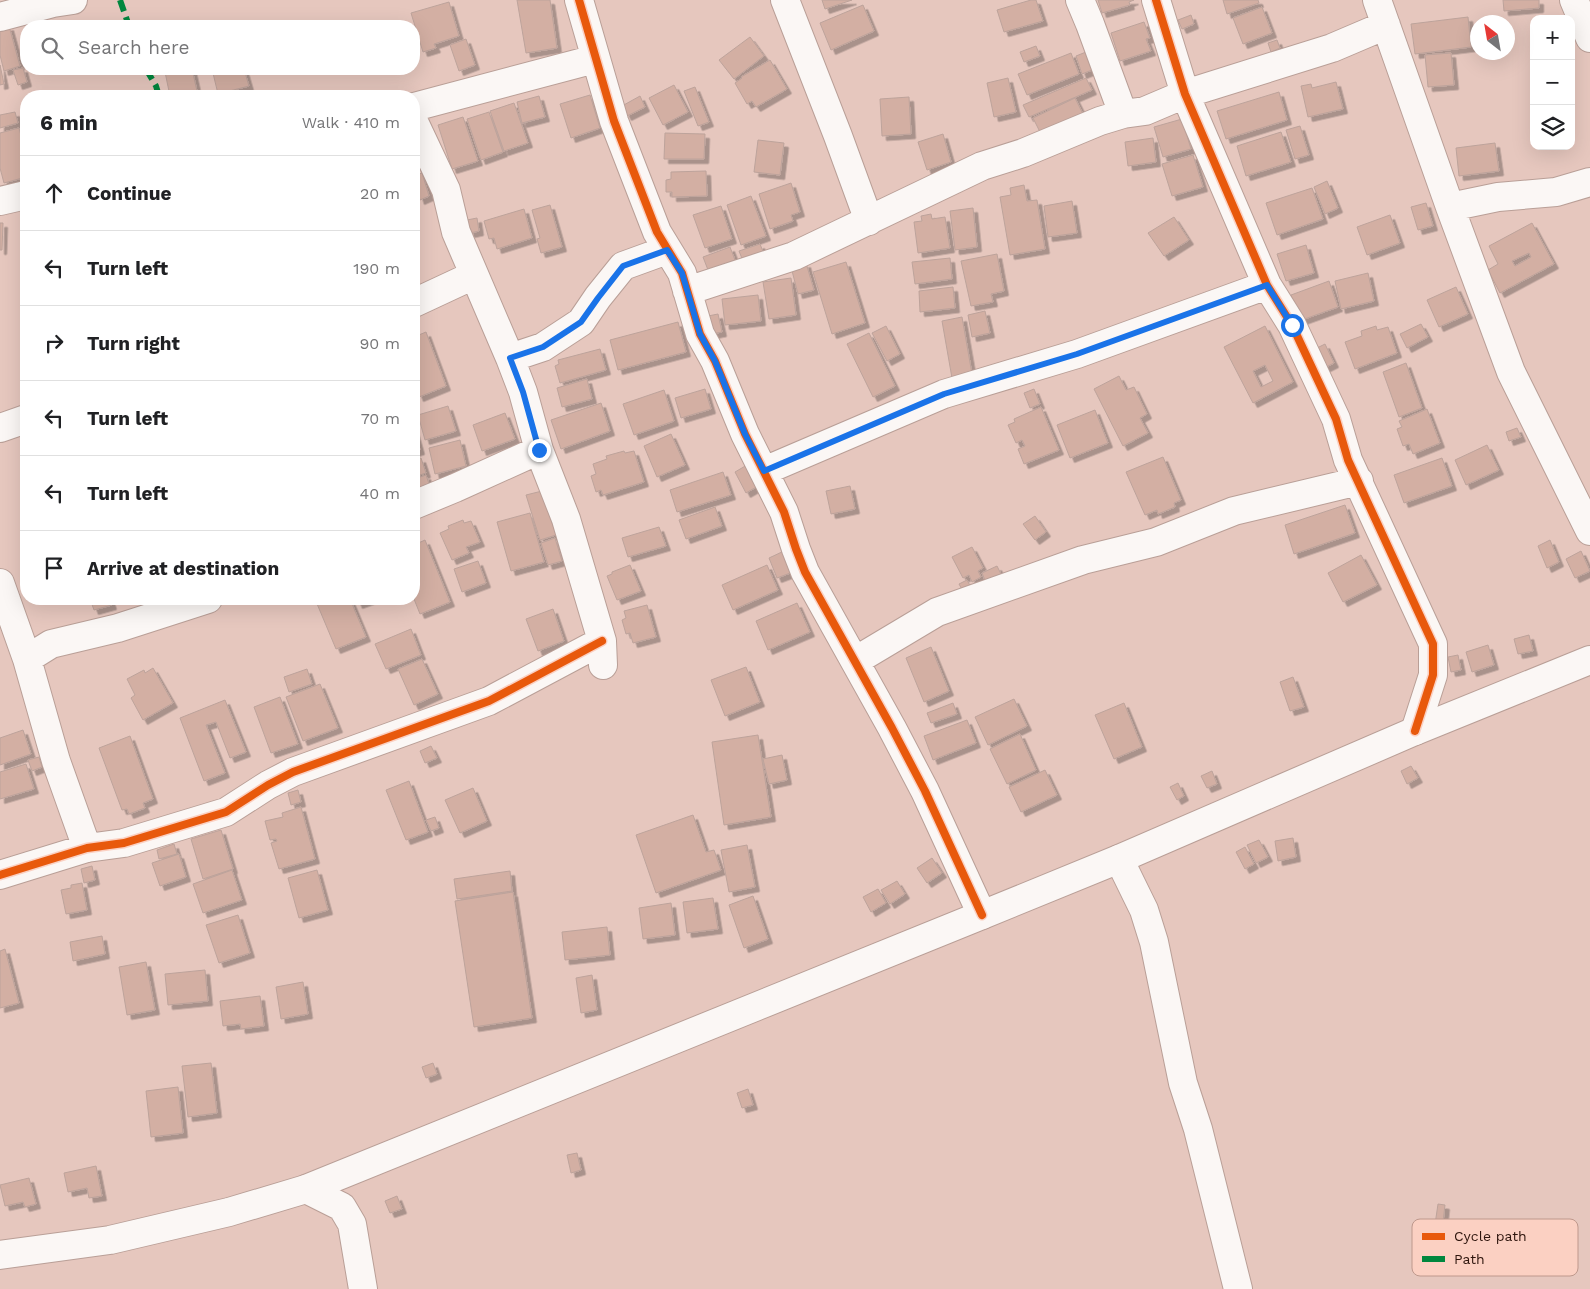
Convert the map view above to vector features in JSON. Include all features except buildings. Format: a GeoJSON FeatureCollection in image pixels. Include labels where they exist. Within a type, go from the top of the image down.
{"type":"FeatureCollection","features":[{"type":"Feature","properties":{"kind":"street"},"geometry":{"type":"LineString","coordinates":[[0,16],[72,0]]}},
{"type":"Feature","properties":{"kind":"street"},"geometry":{"type":"LineString","coordinates":[[579,0],[614,121],[657,232],[682,273],[700,334],[715,361],[745,434],[784,512],[805,572],[925,791],[982,915]]}},
{"type":"Feature","properties":{"kind":"street"},"geometry":{"type":"LineString","coordinates":[[784,0],[838,136],[869,221]]}},
{"type":"Feature","properties":{"kind":"street"},"geometry":{"type":"LineString","coordinates":[[1080,0],[1123,114]]}},
{"type":"Feature","properties":{"kind":"street"},"geometry":{"type":"LineString","coordinates":[[1156,0],[1185,94],[1267,285],[1292,325],[1336,419],[1348,460],[1433,644],[1433,674],[1415,731]]}},
{"type":"Feature","properties":{"kind":"street"},"geometry":{"type":"LineString","coordinates":[[1377,0],[1511,372],[1590,531]]}},
{"type":"Feature","properties":{"kind":"street"},"geometry":{"type":"LineString","coordinates":[[687,292],[794,256],[982,166],[1023,152],[1063,135],[1123,114],[1145,112],[1185,94],[1332,48],[1386,25]]}},
{"type":"Feature","properties":{"kind":"street"},"geometry":{"type":"LineString","coordinates":[[420,105],[596,59]]}},
{"type":"Feature","properties":{"kind":"street"},"geometry":{"type":"LineString","coordinates":[[0,875],[87,848],[124,843],[226,812],[268,785],[293,772],[489,701],[603,653],[566,519],[539,450],[523,392],[456,232],[446,190],[420,135]]}},
{"type":"Feature","properties":{"kind":"street"},"geometry":{"type":"LineString","coordinates":[[1450,207],[1498,197],[1556,192],[1590,182]]}},
{"type":"Feature","properties":{"kind":"street"},"geometry":{"type":"LineString","coordinates":[[0,201],[20,196]]}},
{"type":"Feature","properties":{"kind":"street"},"geometry":{"type":"LineString","coordinates":[[510,358],[543,347],[581,322],[623,266],[667,250]]}},
{"type":"Feature","properties":{"kind":"street"},"geometry":{"type":"LineString","coordinates":[[420,300],[474,275]]}},
{"type":"Feature","properties":{"kind":"street"},"geometry":{"type":"LineString","coordinates":[[764,471],[944,394],[1077,354],[1267,285]]}},
{"type":"Feature","properties":{"kind":"street"},"geometry":{"type":"LineString","coordinates":[[0,428],[20,421]]}},
{"type":"Feature","properties":{"kind":"street"},"geometry":{"type":"LineString","coordinates":[[420,503],[539,450]]}},
{"type":"Feature","properties":{"kind":"street"},"geometry":{"type":"LineString","coordinates":[[855,661],[937,612],[1083,560],[1156,542],[1234,511],[1359,481]]}},
{"type":"Feature","properties":{"kind":"street"},"geometry":{"type":"LineString","coordinates":[[0,582],[27,659],[56,761],[87,848]]}},
{"type":"Feature","properties":{"kind":"street"},"geometry":{"type":"LineString","coordinates":[[27,659],[51,644],[118,628],[189,605]]}},
{"type":"Feature","properties":{"kind":"street"},"geometry":{"type":"LineString","coordinates":[[0,1255],[110,1240],[229,1212],[306,1189],[1118,859],[1415,731],[1590,660]]}},
{"type":"Feature","properties":{"kind":"street"},"geometry":{"type":"LineString","coordinates":[[1118,859],[1144,910],[1154,942],[1183,1083],[1198,1129],[1238,1289]]}},
{"type":"Feature","properties":{"kind":"street"},"geometry":{"type":"LineString","coordinates":[[306,1189],[342,1207],[352,1224],[363,1289]]}},
{"type":"Feature","properties":{"kind":"marked path"},"geometry":{"type":"LineString","coordinates":[[120,0],[127,20]]}},
{"type":"Feature","properties":{"kind":"marked path"},"geometry":{"type":"LineString","coordinates":[[150,75],[157,90]]}},
{"type":"Feature","properties":{"kind":"cycle path"},"geometry":{"type":"LineString","coordinates":[[579,0],[614,121],[657,232],[682,273],[700,334],[715,361],[745,434],[784,512],[805,572],[925,791],[982,915]]}},
{"type":"Feature","properties":{"kind":"cycle path"},"geometry":{"type":"LineString","coordinates":[[1156,0],[1185,94],[1267,285],[1292,325],[1336,419],[1348,460],[1433,644],[1433,675],[1415,731]]}},
{"type":"Feature","properties":{"kind":"cycle path"},"geometry":{"type":"LineString","coordinates":[[0,875],[87,848],[124,843],[226,812],[268,785],[293,772],[489,701],[602,641]]}},
{"type":"Feature","properties":{"kind":"route"},"geometry":{"type":"LineString","coordinates":[[539,450],[523,392],[510,358],[543,347],[581,322],[623,266],[667,250],[682,273],[700,334],[715,361],[745,434],[764,471],[944,394],[1077,354],[1267,285],[1292,325]]}}]}
